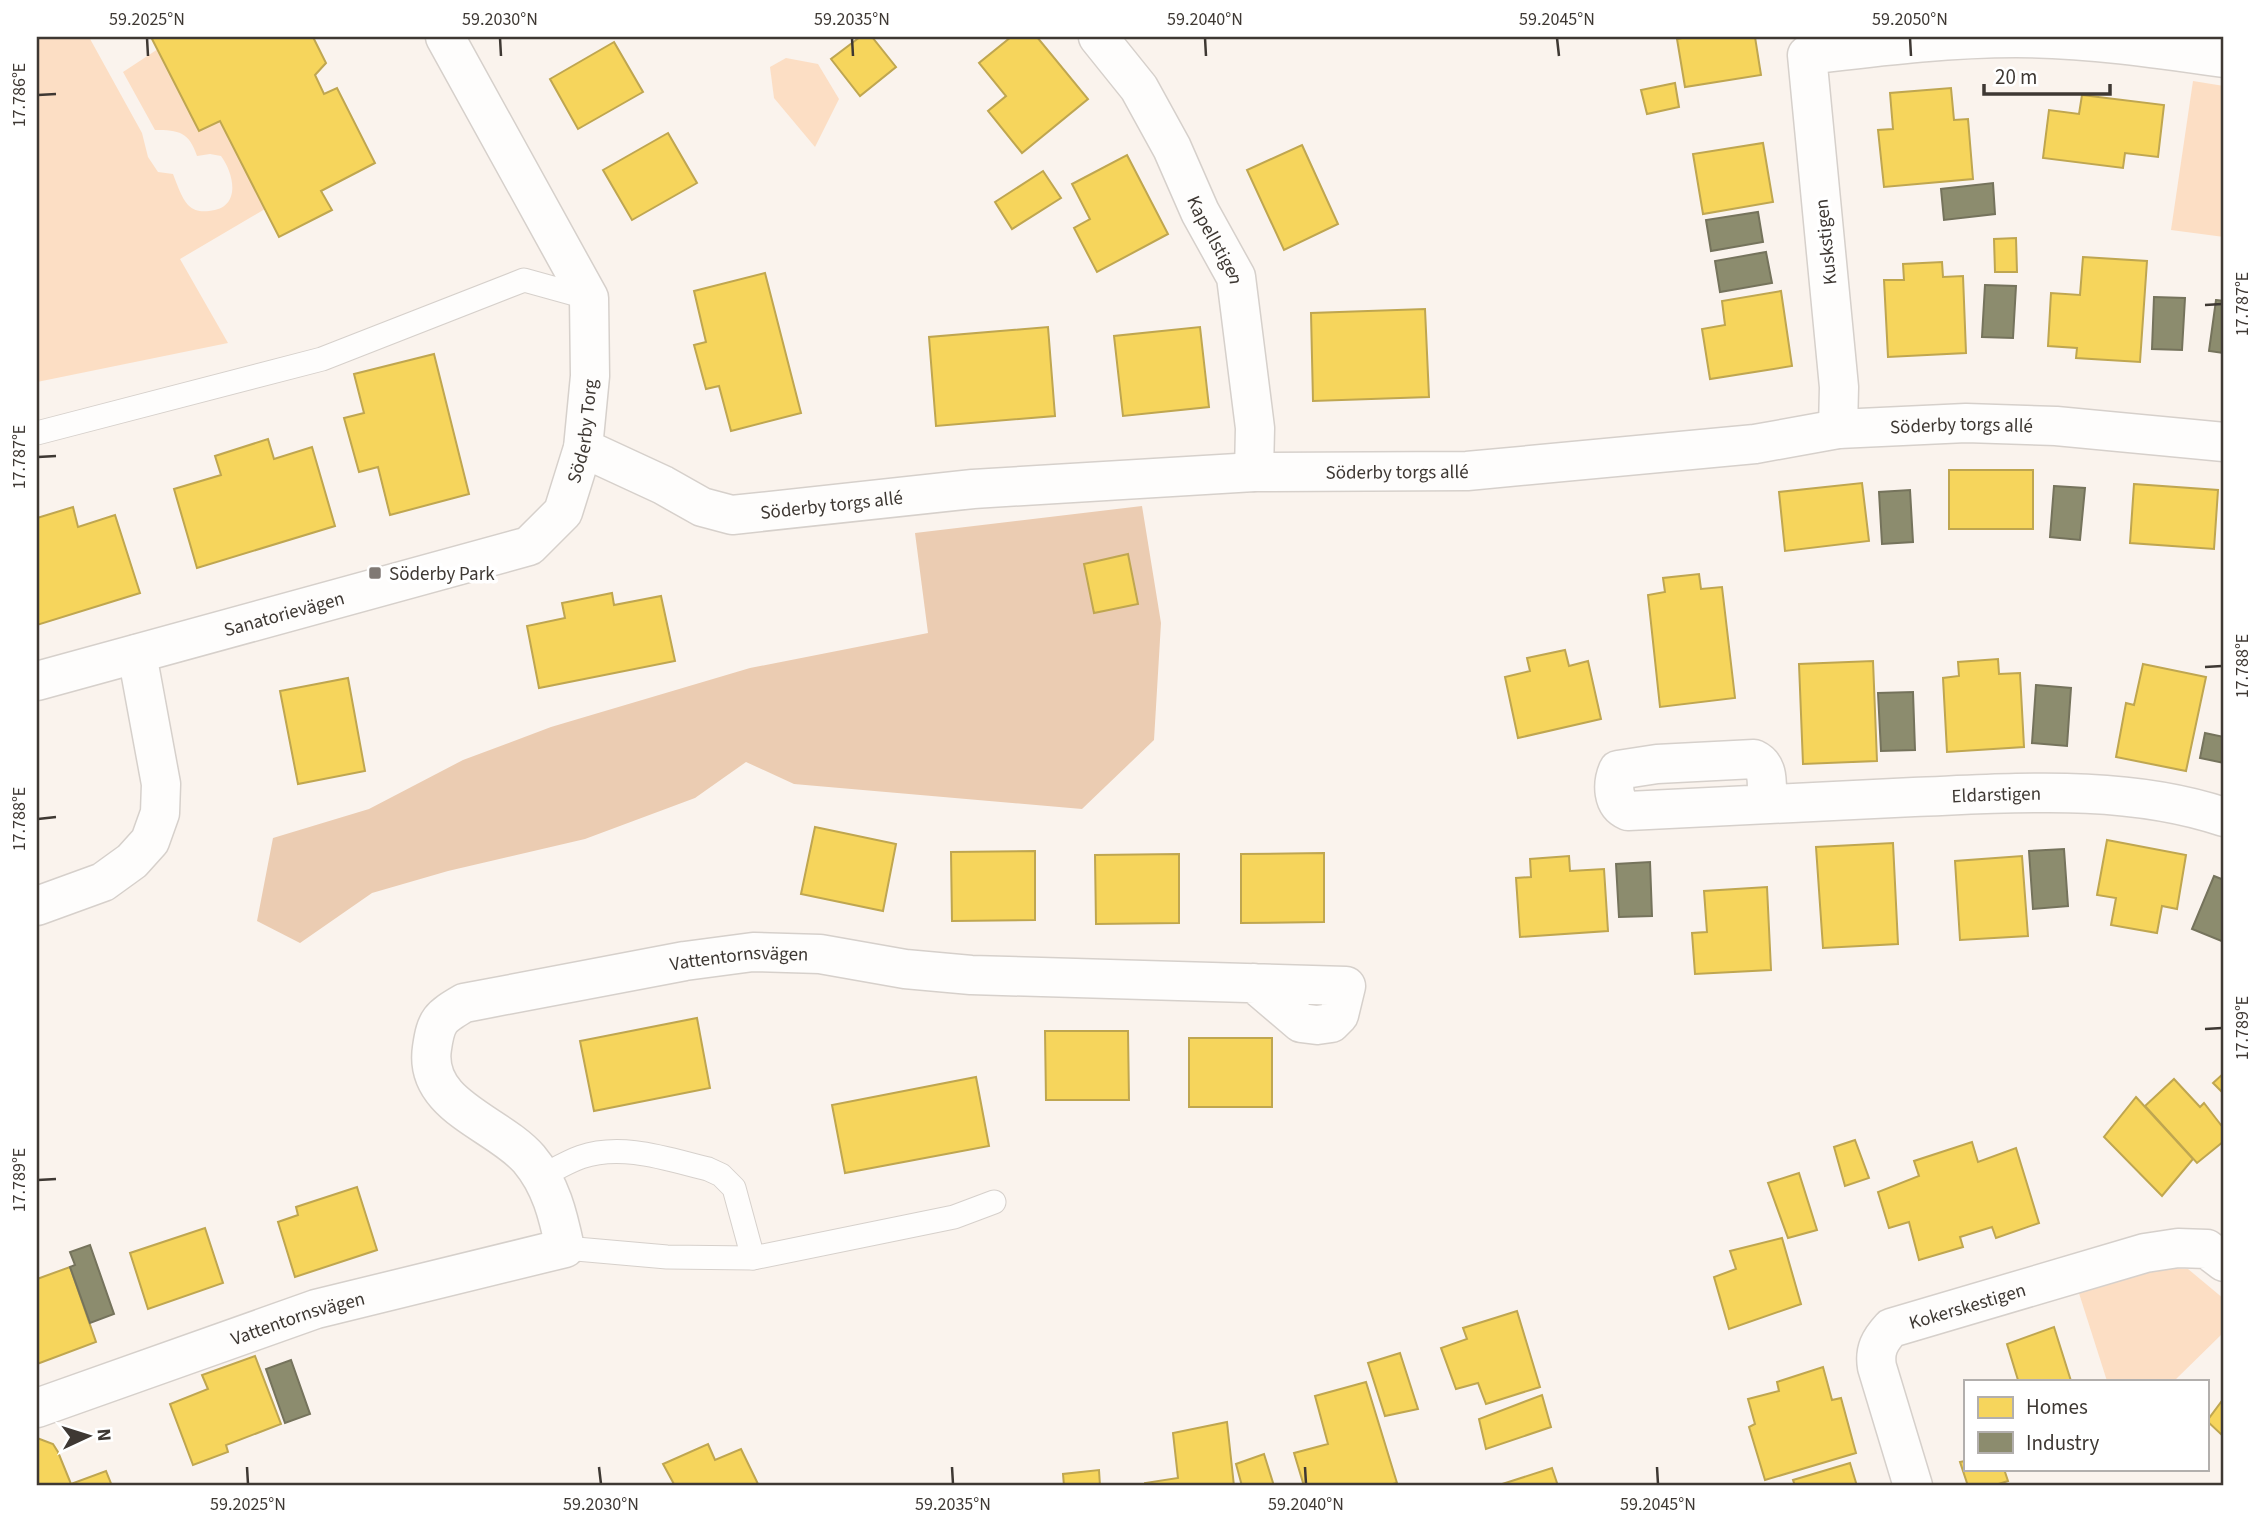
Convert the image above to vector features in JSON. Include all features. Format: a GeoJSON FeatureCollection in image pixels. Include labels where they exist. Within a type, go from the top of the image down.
{"type":"FeatureCollection","features":[{"type":"Feature","properties":{"kind":"street"},"geometry":{"type":"LineString","coordinates":[[445,37],[589,298]]}},
{"type":"Feature","properties":{"kind":"street","name":"Kapellstigen"},"geometry":{"type":"LineString","coordinates":[[1098,37],[1139,88],[1172,148],[1200,212],[1236,277],[1255,428],[1254,472]]}},
{"type":"Feature","properties":{"kind":"street","name":"Kuskstigen"},"geometry":{"type":"LineString","coordinates":[[1839,429],[1839,387],[1805,46],[2017,38],[2136,45],[2224,58]]}},
{"type":"Feature","properties":{"kind":"street","name":"Söderby Torg"},"geometry":{"type":"LineString","coordinates":[[529,546],[563,512],[583,448],[590,376],[589,298]]}},
{"type":"Feature","properties":{"kind":"street","name":"Söderby torgs allé"},"geometry":{"type":"LineString","coordinates":[[583,448],[663,485],[702,508],[732,515],[973,489],[1254,472],[1467,471],[1755,444],[1839,429],[1966,424],[2056,426],[2224,442]]}},
{"type":"Feature","properties":{"kind":"street","name":"Sanatorievägen"},"geometry":{"type":"LineString","coordinates":[[37,681],[529,546]]}},
{"type":"Feature","properties":{"kind":"street"},"geometry":{"type":"LineString","coordinates":[[37,906],[103,882],[132,861],[150,841],[160,813],[161,784],[137,654]]}},
{"type":"Feature","properties":{"kind":"street","name":"Eldarstigen"},"geometry":{"type":"LineString","coordinates":[[1767,804],[2022,793],[2106,794],[2188,805],[2224,817]]}},
{"type":"Feature","properties":{"kind":"street","name":"Vattentornsvägen"},"geometry":{"type":"LineString","coordinates":[[37,1408],[316,1309],[565,1248],[556,1207],[542,1176],[528,1157],[450,1100],[437,1082],[430,1062],[437,1025],[442,1016],[464,1003],[685,961],[753,952],[820,954],[905,969],[971,975],[1254,983]]}},
{"type":"Feature","properties":{"kind":"street","name":"Kokerskestigen"},"geometry":{"type":"LineString","coordinates":[[1913,1486],[1875,1356],[1880,1340],[1892,1328],[2145,1253],[2178,1248],[2218,1247]]}},
{"type":"Feature","properties":{"kind":"lane"},"geometry":{"type":"LineString","coordinates":[[37,433],[322,359],[524,280],[589,298]]}},
{"type":"Feature","properties":{"kind":"lane"},"geometry":{"type":"LineString","coordinates":[[542,1176],[595,1153],[622,1152],[708,1168],[722,1175],[734,1188],[753,1258]]}},
{"type":"Feature","properties":{"kind":"lane","name":"Vattentornsvägen"},"geometry":{"type":"LineString","coordinates":[[565,1248],[667,1257],[753,1258],[943,1220],[994,1202]]}},
{"type":"Feature","properties":{"kind":"shaded area"},"geometry":{"type":"Polygon","coordinates":[[[37,37],[89,37],[142,133],[148,157],[158,172],[173,174],[186,202],[198,211],[219,209],[231,198],[232,181],[226,164],[221,156],[197,156],[187,137],[182,134],[155,130],[123,72],[158,49],[199,131],[220,121],[265,209],[180,259],[228,343],[37,382],[37,37]]]}},
{"type":"Feature","properties":{"kind":"shaded area"},"geometry":{"type":"Polygon","coordinates":[[[786,58],[818,64],[839,99],[815,147],[774,98],[770,67],[786,58]]]}},
{"type":"Feature","properties":{"kind":"shaded area"},"geometry":{"type":"Polygon","coordinates":[[[2193,81],[2224,86],[2224,237],[2171,230],[2193,81]]]}},
{"type":"Feature","properties":{"kind":"shaded area"},"geometry":{"type":"Polygon","coordinates":[[[1142,506],[1161,623],[1154,740],[1082,809],[794,784],[746,762],[695,798],[585,839],[448,871],[372,893],[300,943],[257,921],[273,838],[369,809],[463,760],[551,727],[750,668],[928,633],[915,533],[1142,506]]]}},
{"type":"Feature","properties":{"kind":"shaded area"},"geometry":{"type":"Polygon","coordinates":[[[2152,1267],[2188,1269],[2224,1299],[2224,1332],[2175,1380],[2107,1380],[2077,1287],[2152,1267]]]}},
{"type":"Feature","properties":{"kind":"building: Homes"},"geometry":{"type":"Polygon","coordinates":[[[151,37],[313,37],[326,63],[315,75],[324,94],[337,88],[375,163],[321,191],[332,210],[279,237],[220,121],[199,131],[151,37]]]}},
{"type":"Feature","properties":{"kind":"building: Homes"},"geometry":{"type":"Polygon","coordinates":[[[860,37],[872,37],[896,67],[860,96],[831,59],[860,37]]]}},
{"type":"Feature","properties":{"kind":"building: Homes"},"geometry":{"type":"Polygon","coordinates":[[[1011,37],[1037,37],[1088,99],[1022,153],[988,111],[1006,96],[979,63],[1011,37]]]}},
{"type":"Feature","properties":{"kind":"building: Homes"},"geometry":{"type":"Polygon","coordinates":[[[1755,37],[1761,75],[1685,87],[1677,39],[1755,37]]]}},
{"type":"Feature","properties":{"kind":"building: Homes"},"geometry":{"type":"Polygon","coordinates":[[[614,42],[643,92],[578,129],[550,79],[614,42]]]}},
{"type":"Feature","properties":{"kind":"building: Homes"},"geometry":{"type":"Polygon","coordinates":[[[1675,83],[1679,107],[1647,114],[1641,90],[1675,83]]]}},
{"type":"Feature","properties":{"kind":"building: Homes"},"geometry":{"type":"Polygon","coordinates":[[[1951,88],[1954,120],[1968,119],[1973,179],[1884,187],[1878,130],[1893,129],[1890,93],[1951,88]]]}},
{"type":"Feature","properties":{"kind":"building: Homes"},"geometry":{"type":"Polygon","coordinates":[[[2082,95],[2164,105],[2158,157],[2125,153],[2123,168],[2043,158],[2049,110],[2079,114],[2082,95]]]}},
{"type":"Feature","properties":{"kind":"building: Homes"},"geometry":{"type":"Polygon","coordinates":[[[668,133],[697,183],[632,220],[603,170],[668,133]]]}},
{"type":"Feature","properties":{"kind":"building: Homes"},"geometry":{"type":"Polygon","coordinates":[[[1763,143],[1773,202],[1703,214],[1693,154],[1763,143]]]}},
{"type":"Feature","properties":{"kind":"building: Homes"},"geometry":{"type":"Polygon","coordinates":[[[1302,145],[1338,224],[1284,250],[1247,170],[1302,145]]]}},
{"type":"Feature","properties":{"kind":"building: Homes"},"geometry":{"type":"Polygon","coordinates":[[[1127,155],[1168,234],[1097,272],[1074,228],[1090,219],[1072,184],[1127,155]]]}},
{"type":"Feature","properties":{"kind":"building: Homes"},"geometry":{"type":"Polygon","coordinates":[[[1043,171],[1061,198],[1012,229],[995,202],[1043,171]]]}},
{"type":"Feature","properties":{"kind":"building: Homes"},"geometry":{"type":"Polygon","coordinates":[[[2016,238],[2017,272],[1995,272],[1994,239],[2016,238]]]}},
{"type":"Feature","properties":{"kind":"building: Homes"},"geometry":{"type":"Polygon","coordinates":[[[2083,257],[2147,261],[2140,362],[2076,358],[2077,348],[2048,346],[2051,293],[2080,295],[2083,257]]]}},
{"type":"Feature","properties":{"kind":"building: Homes"},"geometry":{"type":"Polygon","coordinates":[[[1942,262],[1943,277],[1963,276],[1966,353],[1888,357],[1884,280],[1904,280],[1903,264],[1942,262]]]}},
{"type":"Feature","properties":{"kind":"building: Homes"},"geometry":{"type":"Polygon","coordinates":[[[765,273],[801,413],[731,431],[719,386],[706,389],[694,345],[706,342],[694,291],[765,273]]]}},
{"type":"Feature","properties":{"kind":"building: Homes"},"geometry":{"type":"Polygon","coordinates":[[[1781,291],[1792,366],[1710,379],[1702,329],[1725,325],[1722,301],[1781,291]]]}},
{"type":"Feature","properties":{"kind":"building: Homes"},"geometry":{"type":"Polygon","coordinates":[[[1425,309],[1429,397],[1313,401],[1311,313],[1425,309]]]}},
{"type":"Feature","properties":{"kind":"building: Homes"},"geometry":{"type":"Polygon","coordinates":[[[1048,327],[1055,416],[936,426],[929,337],[1048,327]]]}},
{"type":"Feature","properties":{"kind":"building: Homes"},"geometry":{"type":"Polygon","coordinates":[[[1200,327],[1209,407],[1123,416],[1114,336],[1200,327]]]}},
{"type":"Feature","properties":{"kind":"building: Homes"},"geometry":{"type":"Polygon","coordinates":[[[434,354],[469,494],[390,515],[378,467],[359,472],[344,418],[364,413],[354,374],[434,354]]]}},
{"type":"Feature","properties":{"kind":"building: Homes"},"geometry":{"type":"Polygon","coordinates":[[[268,439],[274,459],[312,447],[335,526],[197,568],[174,489],[221,475],[215,456],[268,439]]]}},
{"type":"Feature","properties":{"kind":"building: Homes"},"geometry":{"type":"Polygon","coordinates":[[[1949,470],[2033,470],[2033,529],[1949,529],[1949,470]]]}},
{"type":"Feature","properties":{"kind":"building: Homes"},"geometry":{"type":"Polygon","coordinates":[[[1862,483],[1869,541],[1785,551],[1779,492],[1862,483]]]}},
{"type":"Feature","properties":{"kind":"building: Homes"},"geometry":{"type":"Polygon","coordinates":[[[2134,484],[2218,490],[2214,549],[2130,543],[2134,484]]]}},
{"type":"Feature","properties":{"kind":"building: Homes"},"geometry":{"type":"Polygon","coordinates":[[[73,507],[78,527],[115,515],[140,593],[37,625],[37,518],[73,507]]]}},
{"type":"Feature","properties":{"kind":"building: Homes"},"geometry":{"type":"Polygon","coordinates":[[[1128,554],[1138,604],[1094,613],[1084,564],[1128,554]]]}},
{"type":"Feature","properties":{"kind":"building: Homes"},"geometry":{"type":"Polygon","coordinates":[[[1699,574],[1701,589],[1722,587],[1735,698],[1660,707],[1648,595],[1665,592],[1663,578],[1699,574]]]}},
{"type":"Feature","properties":{"kind":"building: Homes"},"geometry":{"type":"Polygon","coordinates":[[[612,593],[614,605],[661,596],[675,661],[539,688],[527,626],[565,618],[562,603],[612,593]]]}},
{"type":"Feature","properties":{"kind":"building: Homes"},"geometry":{"type":"Polygon","coordinates":[[[1565,650],[1569,666],[1588,661],[1601,719],[1518,738],[1505,677],[1530,671],[1527,658],[1565,650]]]}},
{"type":"Feature","properties":{"kind":"building: Homes"},"geometry":{"type":"Polygon","coordinates":[[[1998,659],[1999,674],[2020,673],[2024,747],[1947,752],[1943,678],[1959,676],[1958,662],[1998,659]]]}},
{"type":"Feature","properties":{"kind":"building: Homes"},"geometry":{"type":"Polygon","coordinates":[[[1873,661],[1877,761],[1803,764],[1799,664],[1873,661]]]}},
{"type":"Feature","properties":{"kind":"building: Homes"},"geometry":{"type":"Polygon","coordinates":[[[2143,664],[2206,677],[2186,771],[2116,757],[2126,703],[2134,705],[2143,664]]]}},
{"type":"Feature","properties":{"kind":"building: Homes"},"geometry":{"type":"Polygon","coordinates":[[[348,678],[365,771],[298,784],[280,691],[348,678]]]}},
{"type":"Feature","properties":{"kind":"building: Homes"},"geometry":{"type":"Polygon","coordinates":[[[815,827],[896,844],[883,911],[801,894],[815,827]]]}},
{"type":"Feature","properties":{"kind":"building: Homes"},"geometry":{"type":"Polygon","coordinates":[[[2107,840],[2186,855],[2177,909],[2162,906],[2157,933],[2111,925],[2116,898],[2097,895],[2107,840]]]}},
{"type":"Feature","properties":{"kind":"building: Homes"},"geometry":{"type":"Polygon","coordinates":[[[1893,843],[1898,944],[1823,948],[1816,847],[1893,843]]]}},
{"type":"Feature","properties":{"kind":"building: Homes"},"geometry":{"type":"Polygon","coordinates":[[[1035,851],[1035,920],[952,921],[951,852],[1035,851]]]}},
{"type":"Feature","properties":{"kind":"building: Homes"},"geometry":{"type":"Polygon","coordinates":[[[1324,853],[1324,922],[1241,923],[1241,854],[1324,853]]]}},
{"type":"Feature","properties":{"kind":"building: Homes"},"geometry":{"type":"Polygon","coordinates":[[[1179,854],[1179,923],[1096,924],[1095,855],[1179,854]]]}},
{"type":"Feature","properties":{"kind":"building: Homes"},"geometry":{"type":"Polygon","coordinates":[[[1569,856],[1570,871],[1604,869],[1608,931],[1520,937],[1516,878],[1531,877],[1530,859],[1569,856]]]}},
{"type":"Feature","properties":{"kind":"building: Homes"},"geometry":{"type":"Polygon","coordinates":[[[2022,856],[2028,936],[1960,940],[1955,861],[2022,856]]]}},
{"type":"Feature","properties":{"kind":"building: Homes"},"geometry":{"type":"Polygon","coordinates":[[[1767,887],[1771,970],[1695,974],[1692,933],[1707,932],[1704,891],[1767,887]]]}},
{"type":"Feature","properties":{"kind":"building: Homes"},"geometry":{"type":"Polygon","coordinates":[[[697,1018],[710,1088],[594,1111],[580,1041],[697,1018]]]}},
{"type":"Feature","properties":{"kind":"building: Homes"},"geometry":{"type":"Polygon","coordinates":[[[1045,1031],[1128,1031],[1129,1100],[1046,1100],[1045,1031]]]}},
{"type":"Feature","properties":{"kind":"building: Homes"},"geometry":{"type":"Polygon","coordinates":[[[1189,1038],[1272,1038],[1272,1107],[1189,1107],[1189,1038]]]}},
{"type":"Feature","properties":{"kind":"building: Homes"},"geometry":{"type":"Polygon","coordinates":[[[2224,1073],[2224,1094],[2213,1083],[2224,1073]]]}},
{"type":"Feature","properties":{"kind":"building: Homes"},"geometry":{"type":"Polygon","coordinates":[[[976,1077],[989,1146],[845,1173],[832,1105],[976,1077]]]}},
{"type":"Feature","properties":{"kind":"building: Homes"},"geometry":{"type":"Polygon","coordinates":[[[2174,1079],[2200,1107],[2204,1103],[2224,1129],[2224,1141],[2197,1163],[2145,1106],[2174,1079]]]}},
{"type":"Feature","properties":{"kind":"building: Homes"},"geometry":{"type":"Polygon","coordinates":[[[2136,1097],[2193,1159],[2162,1196],[2104,1137],[2136,1097]]]}},
{"type":"Feature","properties":{"kind":"building: Homes"},"geometry":{"type":"Polygon","coordinates":[[[1855,1140],[1869,1178],[1845,1186],[1834,1147],[1855,1140]]]}},
{"type":"Feature","properties":{"kind":"building: Homes"},"geometry":{"type":"Polygon","coordinates":[[[1972,1142],[1978,1162],[2016,1148],[2039,1223],[1996,1238],[1992,1227],[1960,1237],[1963,1247],[1919,1260],[1909,1222],[1889,1228],[1878,1192],[1919,1176],[1914,1161],[1972,1142]]]}},
{"type":"Feature","properties":{"kind":"building: Homes"},"geometry":{"type":"Polygon","coordinates":[[[1799,1173],[1817,1230],[1788,1238],[1768,1183],[1799,1173]]]}},
{"type":"Feature","properties":{"kind":"building: Homes"},"geometry":{"type":"Polygon","coordinates":[[[357,1187],[377,1250],[295,1277],[278,1222],[298,1215],[296,1207],[357,1187]]]}},
{"type":"Feature","properties":{"kind":"building: Homes"},"geometry":{"type":"Polygon","coordinates":[[[205,1228],[223,1283],[148,1309],[130,1253],[205,1228]]]}},
{"type":"Feature","properties":{"kind":"building: Homes"},"geometry":{"type":"Polygon","coordinates":[[[1782,1238],[1801,1304],[1729,1329],[1714,1277],[1736,1269],[1730,1251],[1782,1238]]]}},
{"type":"Feature","properties":{"kind":"building: Homes"},"geometry":{"type":"Polygon","coordinates":[[[70,1267],[96,1342],[37,1364],[37,1279],[70,1267]]]}},
{"type":"Feature","properties":{"kind":"building: Homes"},"geometry":{"type":"Polygon","coordinates":[[[1517,1311],[1540,1387],[1486,1404],[1478,1383],[1456,1389],[1441,1348],[1467,1339],[1463,1328],[1517,1311]]]}},
{"type":"Feature","properties":{"kind":"building: Homes"},"geometry":{"type":"Polygon","coordinates":[[[2054,1327],[2071,1380],[2018,1380],[2007,1344],[2054,1327]]]}},
{"type":"Feature","properties":{"kind":"building: Homes"},"geometry":{"type":"Polygon","coordinates":[[[1400,1353],[1418,1409],[1385,1416],[1368,1363],[1400,1353]]]}},
{"type":"Feature","properties":{"kind":"building: Homes"},"geometry":{"type":"Polygon","coordinates":[[[255,1356],[281,1424],[226,1445],[228,1452],[193,1465],[170,1404],[208,1389],[202,1375],[255,1356]]]}},
{"type":"Feature","properties":{"kind":"building: Homes"},"geometry":{"type":"Polygon","coordinates":[[[1823,1367],[1832,1400],[1841,1398],[1856,1453],[1765,1480],[1749,1427],[1755,1424],[1748,1399],[1779,1391],[1777,1382],[1823,1367]]]}},
{"type":"Feature","properties":{"kind":"building: Homes"},"geometry":{"type":"Polygon","coordinates":[[[1366,1382],[1397,1483],[1384,1486],[1304,1486],[1294,1453],[1328,1444],[1315,1396],[1366,1382]]]}},
{"type":"Feature","properties":{"kind":"building: Homes"},"geometry":{"type":"Polygon","coordinates":[[[1542,1395],[1551,1427],[1486,1449],[1479,1419],[1542,1395]]]}},
{"type":"Feature","properties":{"kind":"building: Homes"},"geometry":{"type":"Polygon","coordinates":[[[2224,1398],[2224,1437],[2208,1420],[2224,1398]]]}},
{"type":"Feature","properties":{"kind":"building: Homes"},"geometry":{"type":"Polygon","coordinates":[[[1227,1422],[1234,1486],[1145,1486],[1145,1483],[1178,1478],[1173,1433],[1227,1422]]]}},
{"type":"Feature","properties":{"kind":"building: Homes"},"geometry":{"type":"Polygon","coordinates":[[[37,1438],[53,1444],[71,1484],[106,1471],[112,1486],[37,1486],[37,1438]]]}},
{"type":"Feature","properties":{"kind":"building: Homes"},"geometry":{"type":"Polygon","coordinates":[[[708,1444],[715,1460],[741,1449],[759,1486],[675,1486],[663,1464],[708,1444]]]}},
{"type":"Feature","properties":{"kind":"building: Homes"},"geometry":{"type":"Polygon","coordinates":[[[1264,1454],[1274,1486],[1242,1486],[1236,1464],[1264,1454]]]}},
{"type":"Feature","properties":{"kind":"building: Homes"},"geometry":{"type":"Polygon","coordinates":[[[1964,1461],[1964,1470],[2004,1470],[2008,1481],[1992,1486],[1968,1486],[1960,1462],[1964,1461]]]}},
{"type":"Feature","properties":{"kind":"building: Homes"},"geometry":{"type":"Polygon","coordinates":[[[1850,1463],[1857,1486],[1795,1486],[1793,1480],[1850,1463]]]}},
{"type":"Feature","properties":{"kind":"building: Homes"},"geometry":{"type":"Polygon","coordinates":[[[1552,1468],[1558,1486],[1496,1486],[1552,1468]]]}},
{"type":"Feature","properties":{"kind":"building: Homes"},"geometry":{"type":"Polygon","coordinates":[[[1099,1470],[1100,1486],[1064,1486],[1063,1474],[1099,1470]]]}},
{"type":"Feature","properties":{"kind":"building: Industry"},"geometry":{"type":"Polygon","coordinates":[[[1993,183],[1995,214],[1944,220],[1941,189],[1993,183]]]}},
{"type":"Feature","properties":{"kind":"building: Industry"},"geometry":{"type":"Polygon","coordinates":[[[1758,212],[1763,242],[1711,251],[1706,220],[1758,212]]]}},
{"type":"Feature","properties":{"kind":"building: Industry"},"geometry":{"type":"Polygon","coordinates":[[[1766,252],[1772,283],[1720,292],[1715,261],[1766,252]]]}},
{"type":"Feature","properties":{"kind":"building: Industry"},"geometry":{"type":"Polygon","coordinates":[[[1985,285],[2016,286],[2013,338],[1982,337],[1985,285]]]}},
{"type":"Feature","properties":{"kind":"building: Industry"},"geometry":{"type":"Polygon","coordinates":[[[2154,297],[2185,298],[2182,350],[2152,349],[2154,297]]]}},
{"type":"Feature","properties":{"kind":"building: Industry"},"geometry":{"type":"Polygon","coordinates":[[[2216,300],[2224,301],[2224,353],[2209,351],[2216,300]]]}},
{"type":"Feature","properties":{"kind":"building: Industry"},"geometry":{"type":"Polygon","coordinates":[[[2054,486],[2085,488],[2080,540],[2050,537],[2054,486]]]}},
{"type":"Feature","properties":{"kind":"building: Industry"},"geometry":{"type":"Polygon","coordinates":[[[1910,490],[1913,542],[1882,544],[1879,492],[1910,490]]]}},
{"type":"Feature","properties":{"kind":"building: Industry"},"geometry":{"type":"Polygon","coordinates":[[[2036,685],[2071,688],[2067,746],[2032,743],[2036,685]]]}},
{"type":"Feature","properties":{"kind":"building: Industry"},"geometry":{"type":"Polygon","coordinates":[[[1913,692],[1915,750],[1881,751],[1878,693],[1913,692]]]}},
{"type":"Feature","properties":{"kind":"building: Industry"},"geometry":{"type":"Polygon","coordinates":[[[2205,733],[2224,737],[2224,763],[2200,758],[2205,733]]]}},
{"type":"Feature","properties":{"kind":"building: Industry"},"geometry":{"type":"Polygon","coordinates":[[[2064,849],[2068,906],[2033,909],[2029,851],[2064,849]]]}},
{"type":"Feature","properties":{"kind":"building: Industry"},"geometry":{"type":"Polygon","coordinates":[[[1650,862],[1652,916],[1619,917],[1616,864],[1650,862]]]}},
{"type":"Feature","properties":{"kind":"building: Industry"},"geometry":{"type":"Polygon","coordinates":[[[2214,876],[2224,880],[2224,942],[2192,929],[2214,876]]]}},
{"type":"Feature","properties":{"kind":"building: Industry"},"geometry":{"type":"Polygon","coordinates":[[[90,1245],[114,1314],[90,1323],[70,1267],[75,1265],[70,1252],[90,1245]]]}},
{"type":"Feature","properties":{"kind":"building: Industry"},"geometry":{"type":"Polygon","coordinates":[[[291,1360],[310,1414],[285,1423],[266,1369],[291,1360]]]}},
{"type":"Feature","properties":{"kind":"place","name":"Söderby Park"},"geometry":{"type":"Point","coordinates":[375,573]}}]}
